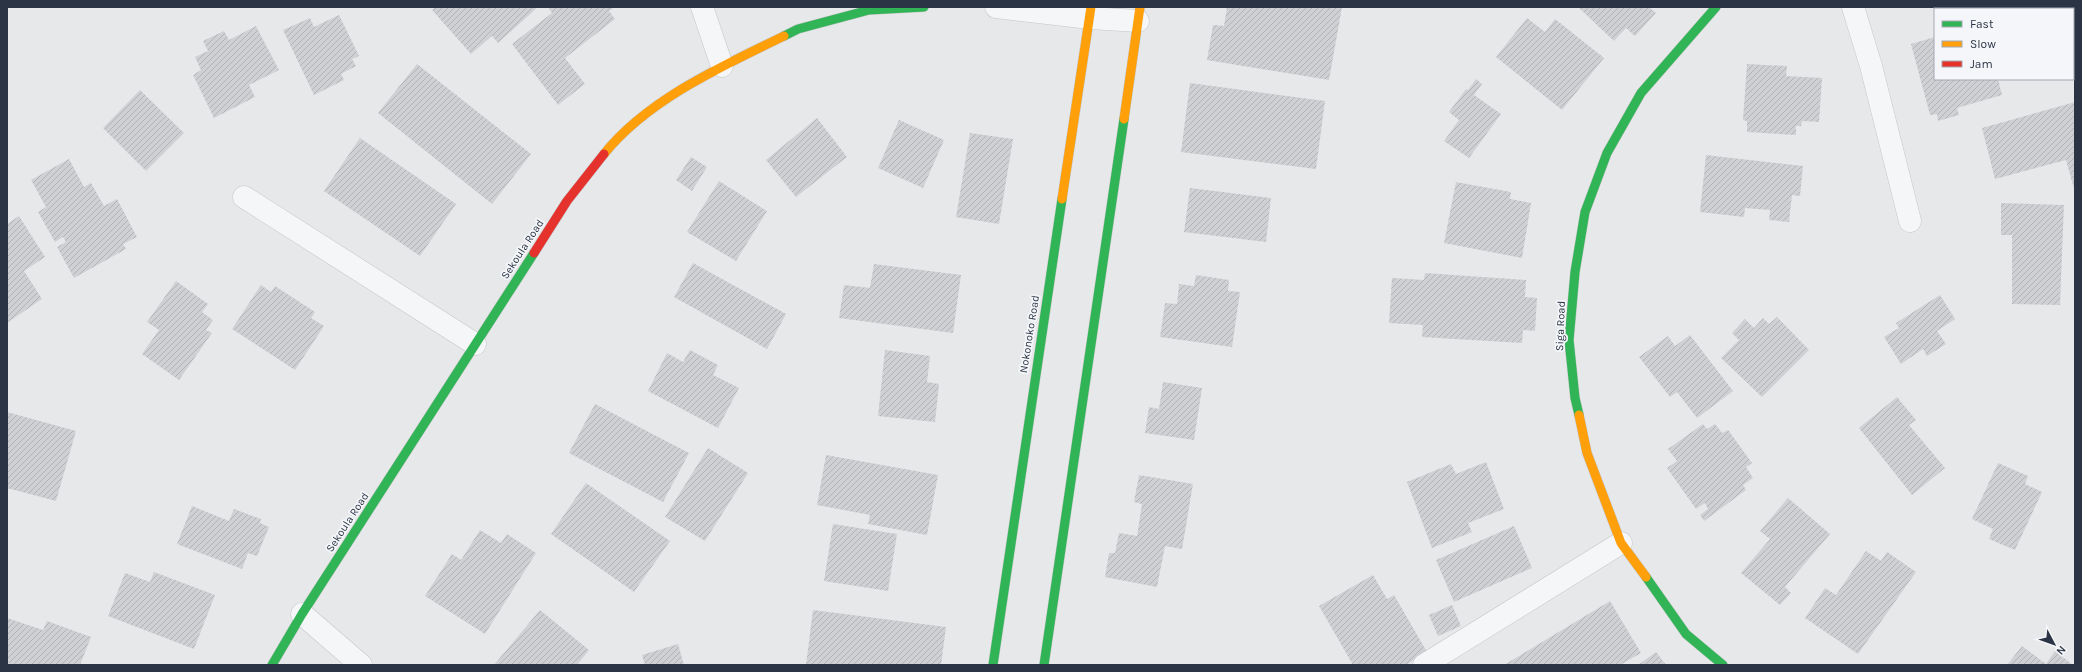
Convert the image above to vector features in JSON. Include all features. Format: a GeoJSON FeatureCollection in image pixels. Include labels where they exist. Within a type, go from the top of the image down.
{"type":"FeatureCollection","features":[{"type":"Feature","properties":{"kind":"street"},"geometry":{"type":"LineString","coordinates":[[702,7],[722,66]]}},
{"type":"Feature","properties":{"kind":"street","name":"Sekoula Road"},"geometry":{"type":"LineString","coordinates":[[272,665],[302,614],[567,202],[618,136],[667,99],[722,66],[798,29],[869,10],[924,7]]}},
{"type":"Feature","properties":{"kind":"street"},"geometry":{"type":"LineString","coordinates":[[996,7],[1139,14],[1044,665]]}},
{"type":"Feature","properties":{"kind":"street","name":"Siga Road"},"geometry":{"type":"LineString","coordinates":[[1716,7],[1641,93],[1607,153],[1585,212],[1575,272],[1569,340],[1575,398],[1587,453],[1621,543],[1686,634],[1723,665]]}},
{"type":"Feature","properties":{"kind":"street"},"geometry":{"type":"LineString","coordinates":[[1853,7],[1871,66],[1910,221]]}},
{"type":"Feature","properties":{"kind":"street","name":"Nokonoko Road"},"geometry":{"type":"LineString","coordinates":[[993,665],[1091,12]]}},
{"type":"Feature","properties":{"kind":"street"},"geometry":{"type":"LineString","coordinates":[[244,198],[475,344]]}},
{"type":"Feature","properties":{"kind":"street"},"geometry":{"type":"LineString","coordinates":[[1424,665],[1621,543]]}},
{"type":"Feature","properties":{"kind":"street"},"geometry":{"type":"LineString","coordinates":[[302,614],[361,665]]}},
{"type":"Feature","properties":{"kind":"building"},"geometry":{"type":"Polygon","coordinates":[[[435,7],[538,7],[498,43],[492,36],[471,54],[432,10],[435,7]]]}},
{"type":"Feature","properties":{"kind":"building"},"geometry":{"type":"Polygon","coordinates":[[[551,7],[615,7],[609,11],[615,19],[565,58],[585,84],[558,105],[512,44],[552,13],[549,9],[551,7]]]}},
{"type":"Feature","properties":{"kind":"building"},"geometry":{"type":"Polygon","coordinates":[[[1227,7],[1342,7],[1329,80],[1207,60],[1213,25],[1224,26],[1227,7]]]}},
{"type":"Feature","properties":{"kind":"building"},"geometry":{"type":"Polygon","coordinates":[[[1578,7],[1649,7],[1656,13],[1635,36],[1626,28],[1614,41],[1578,7]]]}},
{"type":"Feature","properties":{"kind":"building"},"geometry":{"type":"Polygon","coordinates":[[[1949,7],[1982,7],[1982,8],[1949,7]]]}},
{"type":"Feature","properties":{"kind":"building"},"geometry":{"type":"Polygon","coordinates":[[[1988,7],[2065,7],[2065,8],[1986,8],[1988,7]]]}},
{"type":"Feature","properties":{"kind":"building"},"geometry":{"type":"Polygon","coordinates":[[[339,15],[359,56],[352,59],[356,66],[341,74],[344,80],[314,95],[283,30],[310,18],[314,27],[339,15]]]}},
{"type":"Feature","properties":{"kind":"building"},"geometry":{"type":"Polygon","coordinates":[[[1527,18],[1545,32],[1555,19],[1604,58],[1562,110],[1496,57],[1527,18]]]}},
{"type":"Feature","properties":{"kind":"building"},"geometry":{"type":"Polygon","coordinates":[[[256,26],[279,70],[249,85],[255,97],[214,118],[193,75],[201,70],[195,57],[208,51],[203,41],[224,31],[229,40],[256,26]]]}},
{"type":"Feature","properties":{"kind":"building"},"geometry":{"type":"Polygon","coordinates":[[[1934,37],[1934,80],[1998,80],[2002,95],[1957,108],[1959,115],[1938,121],[1937,114],[1930,115],[1911,44],[1934,37]]]}},
{"type":"Feature","properties":{"kind":"building"},"geometry":{"type":"Polygon","coordinates":[[[417,64],[531,154],[492,204],[378,113],[417,64]]]}},
{"type":"Feature","properties":{"kind":"building"},"geometry":{"type":"Polygon","coordinates":[[[1747,64],[1787,66],[1786,76],[1822,78],[1819,122],[1802,121],[1801,126],[1796,126],[1796,135],[1747,132],[1747,121],[1743,120],[1747,64]]]}},
{"type":"Feature","properties":{"kind":"building"},"geometry":{"type":"Polygon","coordinates":[[[1476,79],[1482,84],[1474,95],[1501,114],[1469,158],[1444,141],[1459,120],[1449,112],[1466,89],[1468,90],[1476,79]]]}},
{"type":"Feature","properties":{"kind":"building"},"geometry":{"type":"Polygon","coordinates":[[[1190,83],[1325,101],[1316,169],[1181,152],[1190,83]]]}},
{"type":"Feature","properties":{"kind":"building"},"geometry":{"type":"Polygon","coordinates":[[[140,90],[184,133],[146,171],[103,128],[140,90]]]}},
{"type":"Feature","properties":{"kind":"building"},"geometry":{"type":"Polygon","coordinates":[[[2075,102],[2075,192],[2066,160],[1995,179],[1982,128],[2075,102]]]}},
{"type":"Feature","properties":{"kind":"building"},"geometry":{"type":"Polygon","coordinates":[[[817,118],[847,157],[796,197],[766,160],[817,118]]]}},
{"type":"Feature","properties":{"kind":"building"},"geometry":{"type":"Polygon","coordinates":[[[899,120],[944,140],[923,188],[878,168],[899,120]]]}},
{"type":"Feature","properties":{"kind":"building"},"geometry":{"type":"Polygon","coordinates":[[[970,133],[1013,139],[999,224],[956,217],[970,133]]]}},
{"type":"Feature","properties":{"kind":"building"},"geometry":{"type":"Polygon","coordinates":[[[360,138],[456,204],[420,256],[324,191],[360,138]]]}},
{"type":"Feature","properties":{"kind":"building"},"geometry":{"type":"Polygon","coordinates":[[[1706,155],[1803,166],[1800,196],[1792,195],[1789,222],[1769,220],[1770,210],[1745,208],[1744,217],[1700,212],[1706,155]]]}},
{"type":"Feature","properties":{"kind":"building"},"geometry":{"type":"Polygon","coordinates":[[[691,157],[707,167],[692,191],[676,180],[691,157]]]}},
{"type":"Feature","properties":{"kind":"building"},"geometry":{"type":"Polygon","coordinates":[[[69,159],[84,187],[91,183],[104,206],[117,199],[137,237],[123,244],[126,249],[74,278],[57,247],[66,242],[63,237],[55,242],[38,212],[46,207],[31,180],[69,159]]]}},
{"type":"Feature","properties":{"kind":"building"},"geometry":{"type":"Polygon","coordinates":[[[719,181],[767,211],[736,261],[687,232],[719,181]]]}},
{"type":"Feature","properties":{"kind":"building"},"geometry":{"type":"Polygon","coordinates":[[[1456,182],[1511,192],[1510,199],[1531,203],[1522,258],[1444,243],[1456,182]]]}},
{"type":"Feature","properties":{"kind":"building"},"geometry":{"type":"Polygon","coordinates":[[[1190,188],[1271,198],[1266,242],[1184,232],[1190,188]]]}},
{"type":"Feature","properties":{"kind":"building"},"geometry":{"type":"Polygon","coordinates":[[[2001,203],[2064,205],[2060,305],[2012,304],[2012,235],[2001,235],[2001,203]]]}},
{"type":"Feature","properties":{"kind":"building"},"geometry":{"type":"Polygon","coordinates":[[[19,216],[45,257],[24,271],[42,299],[7,323],[7,224],[19,216]]]}},
{"type":"Feature","properties":{"kind":"building"},"geometry":{"type":"Polygon","coordinates":[[[693,263],[786,314],[767,349],[674,297],[693,263]]]}},
{"type":"Feature","properties":{"kind":"building"},"geometry":{"type":"Polygon","coordinates":[[[874,264],[961,275],[953,333],[839,318],[844,285],[870,288],[874,264]]]}},
{"type":"Feature","properties":{"kind":"building"},"geometry":{"type":"Polygon","coordinates":[[[1425,273],[1526,280],[1525,297],[1537,298],[1535,331],[1523,330],[1522,343],[1422,337],[1423,325],[1389,323],[1392,278],[1424,280],[1425,273]]]}},
{"type":"Feature","properties":{"kind":"building"},"geometry":{"type":"Polygon","coordinates":[[[1196,275],[1229,280],[1228,291],[1240,292],[1232,347],[1160,337],[1165,303],[1177,304],[1179,284],[1194,286],[1196,275]]]}},
{"type":"Feature","properties":{"kind":"building"},"geometry":{"type":"Polygon","coordinates":[[[176,281],[208,304],[202,312],[213,320],[206,330],[212,333],[179,380],[142,354],[159,330],[147,322],[176,281]]]}},
{"type":"Feature","properties":{"kind":"building"},"geometry":{"type":"Polygon","coordinates":[[[261,285],[271,292],[275,286],[315,312],[311,318],[324,326],[295,370],[232,329],[261,285]]]}},
{"type":"Feature","properties":{"kind":"building"},"geometry":{"type":"Polygon","coordinates":[[[1940,295],[1955,319],[1937,331],[1946,344],[1927,356],[1923,349],[1901,364],[1884,337],[1899,328],[1896,323],[1940,295]]]}},
{"type":"Feature","properties":{"kind":"building"},"geometry":{"type":"Polygon","coordinates":[[[1777,317],[1809,350],[1762,397],[1721,358],[1739,340],[1732,333],[1745,319],[1754,328],[1763,318],[1769,324],[1777,317]]]}},
{"type":"Feature","properties":{"kind":"building"},"geometry":{"type":"Polygon","coordinates":[[[1690,335],[1733,391],[1697,418],[1677,392],[1670,397],[1639,357],[1668,336],[1675,346],[1690,335]]]}},
{"type":"Feature","properties":{"kind":"building"},"geometry":{"type":"Polygon","coordinates":[[[690,350],[718,365],[713,375],[739,388],[718,428],[648,391],[667,353],[683,362],[690,350]]]}},
{"type":"Feature","properties":{"kind":"building"},"geometry":{"type":"Polygon","coordinates":[[[885,350],[930,356],[927,382],[939,384],[935,422],[878,416],[885,350]]]}},
{"type":"Feature","properties":{"kind":"building"},"geometry":{"type":"Polygon","coordinates":[[[1163,382],[1202,388],[1194,440],[1145,433],[1149,407],[1159,409],[1163,382]]]}},
{"type":"Feature","properties":{"kind":"building"},"geometry":{"type":"Polygon","coordinates":[[[1897,397],[1916,420],[1909,425],[1945,468],[1912,495],[1859,428],[1897,397]]]}},
{"type":"Feature","properties":{"kind":"building"},"geometry":{"type":"Polygon","coordinates":[[[595,404],[689,453],[663,502],[569,453],[595,404]]]}},
{"type":"Feature","properties":{"kind":"building"},"geometry":{"type":"Polygon","coordinates":[[[7,412],[76,431],[56,501],[7,488],[7,412]]]}},
{"type":"Feature","properties":{"kind":"building"},"geometry":{"type":"Polygon","coordinates":[[[1703,424],[1707,429],[1715,424],[1722,433],[1728,430],[1752,463],[1746,467],[1753,478],[1743,485],[1746,490],[1704,521],[1700,515],[1708,509],[1705,503],[1696,509],[1667,468],[1677,461],[1668,449],[1703,424]]]}},
{"type":"Feature","properties":{"kind":"building"},"geometry":{"type":"Polygon","coordinates":[[[708,448],[748,473],[705,541],[665,517],[708,448]]]}},
{"type":"Feature","properties":{"kind":"building"},"geometry":{"type":"Polygon","coordinates":[[[826,455],[938,475],[927,535],[868,524],[870,515],[817,505],[826,455]]]}},
{"type":"Feature","properties":{"kind":"building"},"geometry":{"type":"Polygon","coordinates":[[[1486,462],[1504,509],[1468,523],[1472,532],[1432,548],[1407,482],[1451,464],[1456,474],[1486,462]]]}},
{"type":"Feature","properties":{"kind":"building"},"geometry":{"type":"Polygon","coordinates":[[[1998,463],[2028,476],[2025,484],[2042,492],[2015,550],[1989,539],[1993,529],[1972,519],[1998,463]]]}},
{"type":"Feature","properties":{"kind":"building"},"geometry":{"type":"Polygon","coordinates":[[[1139,475],[1193,484],[1182,549],[1165,546],[1157,587],[1105,577],[1109,553],[1115,553],[1119,533],[1137,536],[1142,504],[1134,502],[1139,475]]]}},
{"type":"Feature","properties":{"kind":"building"},"geometry":{"type":"Polygon","coordinates":[[[586,483],[670,541],[634,592],[551,534],[586,483]]]}},
{"type":"Feature","properties":{"kind":"building"},"geometry":{"type":"Polygon","coordinates":[[[1788,498],[1830,534],[1785,587],[1791,593],[1780,605],[1741,573],[1770,539],[1760,531],[1788,498]]]}},
{"type":"Feature","properties":{"kind":"building"},"geometry":{"type":"Polygon","coordinates":[[[192,506],[229,521],[234,509],[261,519],[260,523],[269,527],[257,556],[248,553],[242,569],[177,544],[192,506]]]}},
{"type":"Feature","properties":{"kind":"building"},"geometry":{"type":"Polygon","coordinates":[[[833,524],[897,534],[888,591],[824,581],[833,524]]]}},
{"type":"Feature","properties":{"kind":"building"},"geometry":{"type":"Polygon","coordinates":[[[1514,526],[1532,568],[1454,602],[1436,560],[1514,526]]]}},
{"type":"Feature","properties":{"kind":"building"},"geometry":{"type":"Polygon","coordinates":[[[480,530],[501,543],[507,534],[536,553],[485,634],[425,596],[452,554],[461,560],[480,530]]]}},
{"type":"Feature","properties":{"kind":"building"},"geometry":{"type":"Polygon","coordinates":[[[1866,551],[1881,561],[1887,552],[1916,572],[1858,654],[1805,618],[1825,588],[1836,595],[1866,551]]]}},
{"type":"Feature","properties":{"kind":"building"},"geometry":{"type":"Polygon","coordinates":[[[154,572],[215,595],[194,649],[108,616],[125,573],[150,582],[154,572]]]}},
{"type":"Feature","properties":{"kind":"building"},"geometry":{"type":"Polygon","coordinates":[[[1373,575],[1387,599],[1394,595],[1427,652],[1406,665],[1353,665],[1319,606],[1373,575]]]}},
{"type":"Feature","properties":{"kind":"building"},"geometry":{"type":"Polygon","coordinates":[[[1610,601],[1641,653],[1620,665],[1504,665],[1610,601]]]}},
{"type":"Feature","properties":{"kind":"building"},"geometry":{"type":"Polygon","coordinates":[[[1452,605],[1461,626],[1438,636],[1429,615],[1452,605]]]}},
{"type":"Feature","properties":{"kind":"building"},"geometry":{"type":"Polygon","coordinates":[[[540,610],[589,650],[577,665],[494,665],[540,610]]]}},
{"type":"Feature","properties":{"kind":"building"},"geometry":{"type":"Polygon","coordinates":[[[813,610],[946,627],[941,665],[806,665],[813,610]]]}},
{"type":"Feature","properties":{"kind":"building"},"geometry":{"type":"Polygon","coordinates":[[[7,618],[43,630],[47,621],[91,637],[80,665],[13,665],[7,663],[7,618]]]}},
{"type":"Feature","properties":{"kind":"building"},"geometry":{"type":"Polygon","coordinates":[[[678,644],[684,665],[645,665],[642,655],[678,644]]]}},
{"type":"Feature","properties":{"kind":"building"},"geometry":{"type":"Polygon","coordinates":[[[2022,646],[2046,664],[2055,651],[2073,665],[2007,665],[2022,646]]]}},
{"type":"Feature","properties":{"kind":"building"},"geometry":{"type":"Polygon","coordinates":[[[1656,652],[1666,665],[1638,665],[1656,652]]]}},
{"type":"Feature","properties":{"kind":"traffic: fast"},"geometry":{"type":"LineString","coordinates":[[784,36],[798,29],[869,10],[924,7]]}},
{"type":"Feature","properties":{"kind":"traffic: fast"},"geometry":{"type":"LineString","coordinates":[[1579,415],[1575,398],[1569,340],[1575,272],[1585,212],[1607,153],[1641,93],[1716,7]]}},
{"type":"Feature","properties":{"kind":"traffic: fast"},"geometry":{"type":"LineString","coordinates":[[1044,665],[1124,119]]}},
{"type":"Feature","properties":{"kind":"traffic: fast"},"geometry":{"type":"LineString","coordinates":[[993,665],[1062,199]]}},
{"type":"Feature","properties":{"kind":"traffic: fast"},"geometry":{"type":"LineString","coordinates":[[272,665],[302,614],[534,253]]}},
{"type":"Feature","properties":{"kind":"traffic: fast"},"geometry":{"type":"LineString","coordinates":[[1646,577],[1686,634],[1723,665]]}},
{"type":"Feature","properties":{"kind":"traffic: slow"},"geometry":{"type":"LineString","coordinates":[[1062,199],[1091,7]]}},
{"type":"Feature","properties":{"kind":"traffic: slow"},"geometry":{"type":"LineString","coordinates":[[1124,119],[1140,7]]}},
{"type":"Feature","properties":{"kind":"traffic: slow"},"geometry":{"type":"LineString","coordinates":[[604,154],[642,117],[664,101],[711,72],[784,36]]}},
{"type":"Feature","properties":{"kind":"traffic: slow"},"geometry":{"type":"LineString","coordinates":[[1579,415],[1587,453],[1621,543],[1646,577]]}},
{"type":"Feature","properties":{"kind":"traffic: jam"},"geometry":{"type":"LineString","coordinates":[[534,253],[567,201],[604,154]]}}]}
